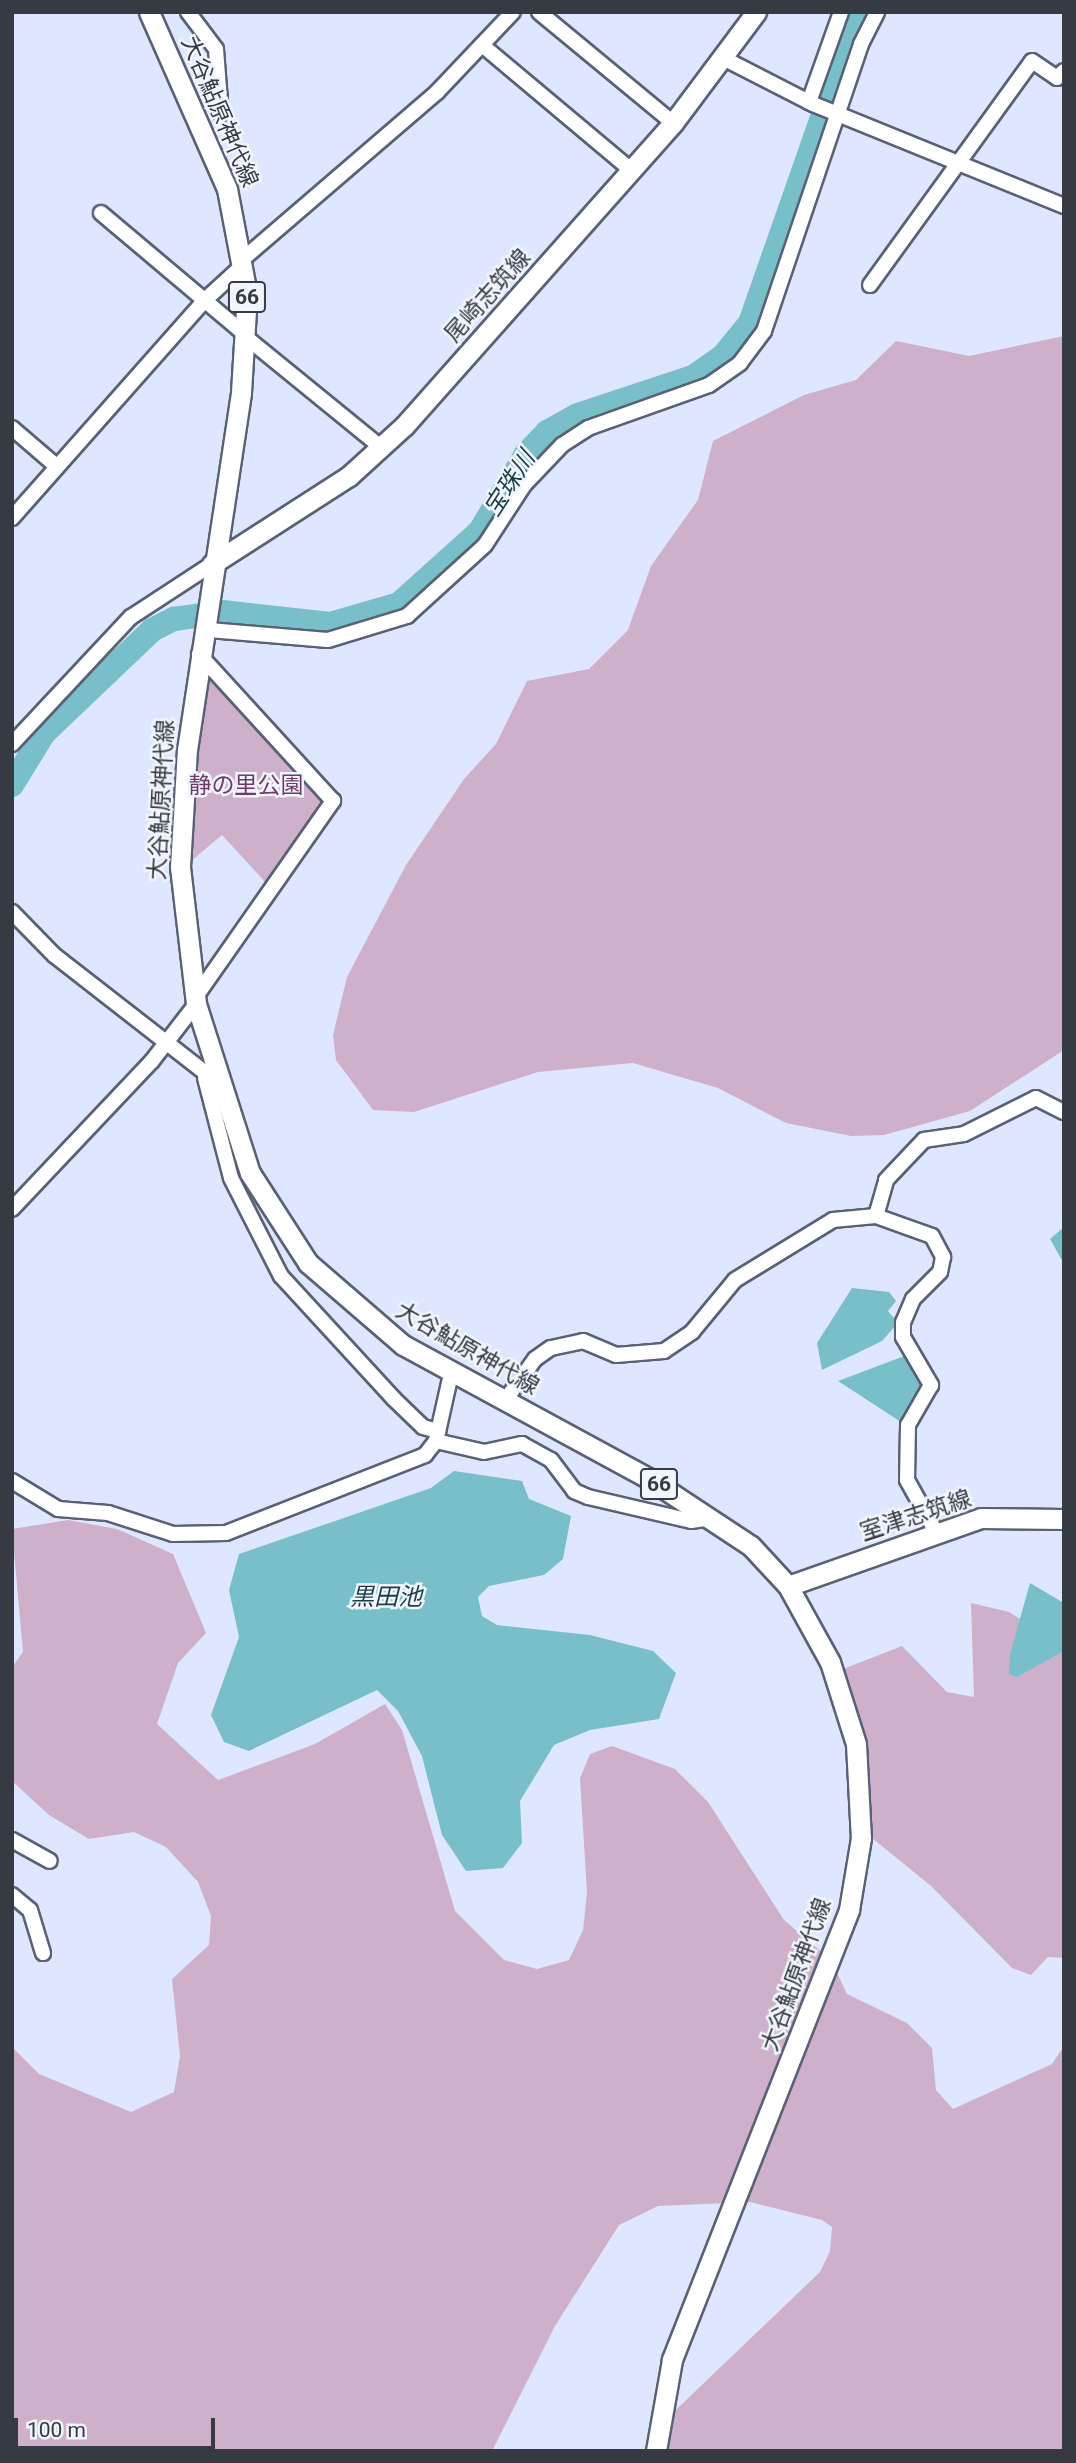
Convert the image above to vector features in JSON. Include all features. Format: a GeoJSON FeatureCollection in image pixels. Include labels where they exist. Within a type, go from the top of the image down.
{"type":"FeatureCollection","features":[{"type":"Feature","properties":{"kind":"main road","name":"大谷鮎原神代線"},"geometry":{"type":"LineString","coordinates":[[149,12],[227,189],[243,262],[247,337],[205,596],[206,628],[199,654],[180,867],[196,1001],[210,1078],[255,1185],[308,1263],[403,1345],[713,1518],[788,1586],[843,1689],[860,1772],[861,1838],[840,1940],[672,2360],[656,2451]]}},
{"type":"Feature","properties":{"kind":"main road","name":"尾崎志筑線"},"geometry":{"type":"LineString","coordinates":[[212,564],[293,515],[382,448],[673,123],[755,12]]}},
{"type":"Feature","properties":{"kind":"main road","name":"室津志筑線"},"geometry":{"type":"LineString","coordinates":[[788,1586],[981,1518],[1064,1520]]}},
{"type":"Feature","properties":{"kind":"street"},"geometry":{"type":"LineString","coordinates":[[188,12],[216,49],[221,114]]}},
{"type":"Feature","properties":{"kind":"street"},"geometry":{"type":"LineString","coordinates":[[12,518],[55,465],[205,300],[243,262],[482,45],[513,12]]}},
{"type":"Feature","properties":{"kind":"street"},"geometry":{"type":"LineString","coordinates":[[539,12],[673,123]]}},
{"type":"Feature","properties":{"kind":"street"},"geometry":{"type":"LineString","coordinates":[[811,103],[841,12]]}},
{"type":"Feature","properties":{"kind":"street"},"geometry":{"type":"LineString","coordinates":[[206,628],[328,640],[407,616],[485,545],[524,485],[562,445],[588,428],[729,374],[764,331],[836,113],[877,12]]}},
{"type":"Feature","properties":{"kind":"street"},"geometry":{"type":"LineString","coordinates":[[482,45],[631,170]]}},
{"type":"Feature","properties":{"kind":"street"},"geometry":{"type":"LineString","coordinates":[[721,57],[811,103],[1064,206]]}},
{"type":"Feature","properties":{"kind":"street"},"geometry":{"type":"LineString","coordinates":[[870,285],[955,162],[1032,61],[1057,78],[1064,71]]}},
{"type":"Feature","properties":{"kind":"street"},"geometry":{"type":"LineString","coordinates":[[101,213],[382,448]]}},
{"type":"Feature","properties":{"kind":"street"},"geometry":{"type":"LineString","coordinates":[[12,428],[55,465]]}},
{"type":"Feature","properties":{"kind":"street"},"geometry":{"type":"LineString","coordinates":[[12,744],[131,617],[212,564]]}},
{"type":"Feature","properties":{"kind":"street"},"geometry":{"type":"LineString","coordinates":[[12,1209],[167,1042],[333,801],[199,654]]}},
{"type":"Feature","properties":{"kind":"street"},"geometry":{"type":"LineString","coordinates":[[12,912],[54,955],[210,1078],[231,1178],[281,1276],[423,1427],[437,1436],[484,1452],[522,1444],[551,1461],[574,1491],[588,1497],[691,1521],[713,1518]]}},
{"type":"Feature","properties":{"kind":"street"},"geometry":{"type":"LineString","coordinates":[[876,1216],[886,1180],[924,1140],[964,1134],[1036,1098],[1064,1112]]}},
{"type":"Feature","properties":{"kind":"street"},"geometry":{"type":"LineString","coordinates":[[504,1402],[535,1359],[551,1348],[583,1341],[616,1355],[664,1351],[692,1332],[735,1280],[833,1220],[876,1216],[932,1236],[943,1257],[940,1272],[913,1300],[903,1322],[904,1337],[931,1385],[908,1425],[907,1480],[936,1532]]}},
{"type":"Feature","properties":{"kind":"street"},"geometry":{"type":"LineString","coordinates":[[12,1481],[46,1506],[108,1513],[173,1534],[213,1535],[425,1455],[437,1436],[452,1374]]}},
{"type":"Feature","properties":{"kind":"street"},"geometry":{"type":"LineString","coordinates":[[12,1840],[50,1861]]}},
{"type":"Feature","properties":{"kind":"street"},"geometry":{"type":"LineString","coordinates":[[12,1895],[30,1910],[43,1953]]}},
{"type":"Feature","properties":{"kind":"green space"},"geometry":{"type":"Polygon","coordinates":[[[1064,336],[1064,1050],[970,1111],[884,1135],[851,1136],[786,1123],[718,1088],[633,1063],[538,1072],[414,1112],[373,1110],[336,1060],[333,1035],[347,977],[406,865],[464,779],[496,744],[527,681],[589,669],[628,630],[651,566],[698,500],[713,441],[804,395],[856,380],[896,341],[969,356],[1064,336]]]}},
{"type":"Feature","properties":{"kind":"green space","name":"静の里公園"},"geometry":{"type":"Polygon","coordinates":[[[211,671],[326,799],[269,886],[222,835],[190,862],[190,799],[204,676],[211,671]]]}},
{"type":"Feature","properties":{"kind":"green space"},"geometry":{"type":"Polygon","coordinates":[[[68,1520],[117,1529],[173,1554],[206,1633],[178,1663],[157,1724],[218,1780],[315,1744],[385,1704],[402,1730],[455,1911],[504,1960],[537,1969],[569,1960],[583,1930],[587,1893],[580,1778],[590,1754],[612,1746],[675,1769],[708,1802],[784,1920],[831,1960],[847,1994],[907,2023],[932,2048],[936,2090],[953,2109],[1052,2064],[1064,2046],[1064,2451],[646,2451],[657,2428],[820,2272],[830,2251],[832,2227],[822,2220],[750,2202],[658,2206],[619,2225],[555,2326],[492,2451],[12,2451],[12,2047],[39,2074],[131,2112],[174,2092],[180,2056],[172,1979],[209,1945],[211,1916],[198,1882],[166,1847],[134,1832],[89,1839],[49,1815],[12,1781],[12,1667],[23,1652],[12,1529],[68,1520]]]}},
{"type":"Feature","properties":{"kind":"green space"},"geometry":{"type":"Polygon","coordinates":[[[971,1603],[1009,1612],[1064,1647],[1064,1958],[1048,1957],[1031,1975],[1012,1968],[931,1886],[872,1838],[866,1743],[843,1669],[902,1646],[947,1692],[974,1697],[971,1603]]]}},
{"type":"Feature","properties":{"kind":"water"},"geometry":{"type":"Polygon","coordinates":[[[1064,1227],[1064,1264],[1050,1239],[1064,1227]]]}},
{"type":"Feature","properties":{"kind":"water"},"geometry":{"type":"Polygon","coordinates":[[[852,1288],[889,1292],[896,1301],[888,1311],[898,1323],[882,1341],[822,1370],[817,1343],[852,1288]]]}},
{"type":"Feature","properties":{"kind":"water"},"geometry":{"type":"Polygon","coordinates":[[[907,1355],[926,1381],[901,1422],[838,1381],[907,1355]]]}},
{"type":"Feature","properties":{"kind":"water","name":"黒田池"},"geometry":{"type":"Polygon","coordinates":[[[454,1471],[522,1481],[529,1499],[571,1516],[563,1559],[544,1575],[489,1586],[478,1597],[482,1616],[497,1625],[590,1635],[653,1651],[676,1673],[659,1719],[590,1730],[554,1745],[520,1801],[522,1843],[503,1868],[466,1871],[442,1835],[422,1756],[398,1711],[377,1690],[249,1751],[224,1742],[211,1715],[239,1637],[229,1590],[239,1554],[431,1488],[454,1471]]]}},
{"type":"Feature","properties":{"kind":"water"},"geometry":{"type":"Polygon","coordinates":[[[1030,1583],[1064,1603],[1064,1651],[1017,1677],[1009,1674],[1010,1654],[1030,1583]]]}},
{"type":"Feature","properties":{"kind":"waterway","name":"宝珠川"},"geometry":{"type":"LineString","coordinates":[[12,785],[44,733],[152,630],[174,619],[223,612],[330,624],[399,604],[480,531],[526,454],[547,432],[578,415],[693,377],[723,356],[750,323],[859,12]]}}]}
